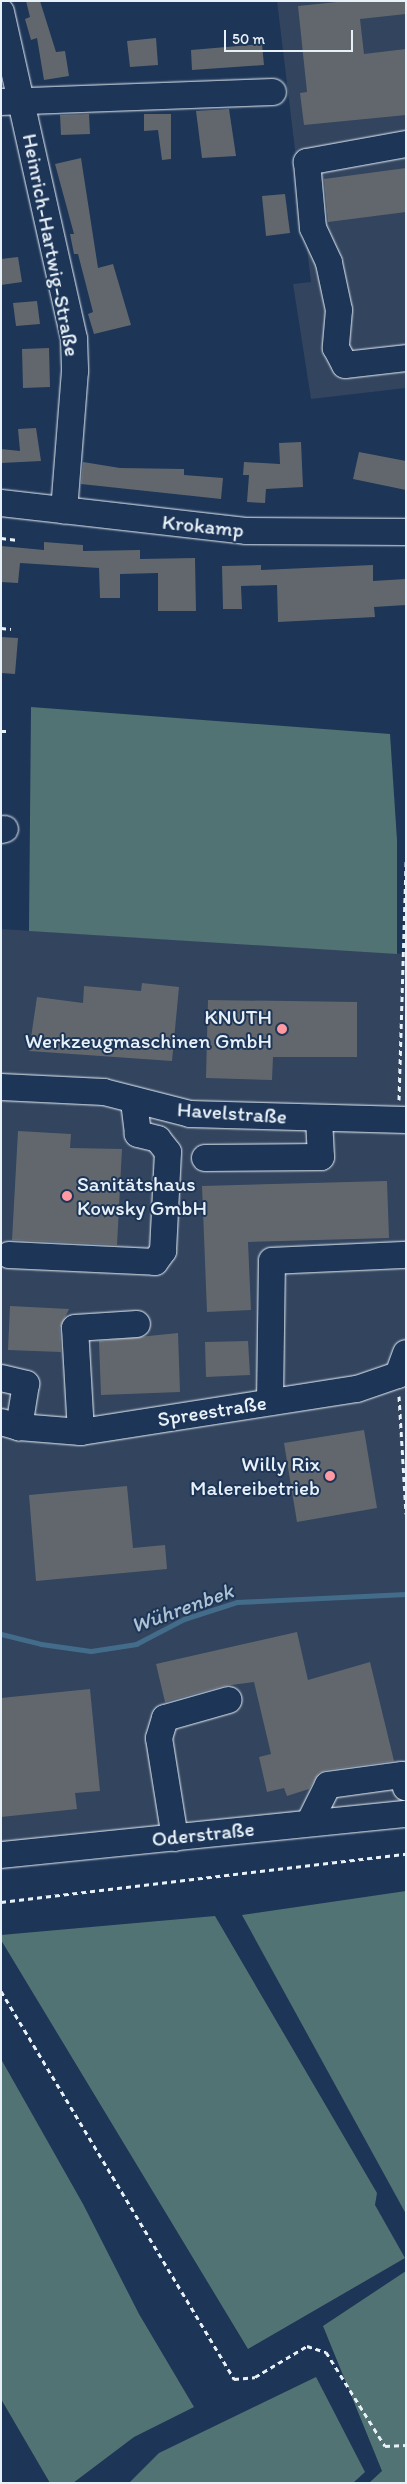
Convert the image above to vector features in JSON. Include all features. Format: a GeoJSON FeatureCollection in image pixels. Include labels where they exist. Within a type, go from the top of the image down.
{"type":"FeatureCollection","features":[{"type":"Feature","properties":{"kind":"street","name":"Heinrich-Hartwig-Straße"},"geometry":{"type":"LineString","coordinates":[[1,12],[11,101],[76,350],[64,511]]}},
{"type":"Feature","properties":{"kind":"street"},"geometry":{"type":"LineString","coordinates":[[11,101],[273,92]]}},
{"type":"Feature","properties":{"kind":"street"},"geometry":{"type":"LineString","coordinates":[[406,144],[307,162],[313,228],[329,263],[339,310],[336,348],[345,365],[406,358]]}},
{"type":"Feature","properties":{"kind":"street","name":"Krokamp"},"geometry":{"type":"LineString","coordinates":[[1,503],[248,531],[406,532]]}},
{"type":"Feature","properties":{"kind":"street","name":"Havelstraße"},"geometry":{"type":"LineString","coordinates":[[1,1087],[104,1092],[190,1114],[402,1120]]}},
{"type":"Feature","properties":{"kind":"street"},"geometry":{"type":"LineString","coordinates":[[9,1255],[155,1262],[163,1251],[168,1152],[158,1139],[138,1134],[134,1100]]}},
{"type":"Feature","properties":{"kind":"street"},"geometry":{"type":"LineString","coordinates":[[206,1158],[321,1157],[319,1118]]}},
{"type":"Feature","properties":{"kind":"street"},"geometry":{"type":"LineString","coordinates":[[270,1402],[272,1261],[406,1255]]}},
{"type":"Feature","properties":{"kind":"street"},"geometry":{"type":"LineString","coordinates":[[82,1432],[75,1328],[136,1324]]}},
{"type":"Feature","properties":{"kind":"street","name":"Spreestraße"},"geometry":{"type":"LineString","coordinates":[[10,1424],[82,1432],[357,1389],[403,1366]]}},
{"type":"Feature","properties":{"kind":"street"},"geometry":{"type":"LineString","coordinates":[[1,1378],[26,1384],[10,1424]]}},
{"type":"Feature","properties":{"kind":"street"},"geometry":{"type":"LineString","coordinates":[[175,1838],[159,1738],[165,1718],[228,1700]]}},
{"type":"Feature","properties":{"kind":"street"},"geometry":{"type":"LineString","coordinates":[[309,1823],[328,1786],[402,1775],[406,1787]]}},
{"type":"Feature","properties":{"kind":"street","name":"Oderstraße"},"geometry":{"type":"LineString","coordinates":[[1,1855],[406,1814]]}},
{"type":"Feature","properties":{"kind":"path"},"geometry":{"type":"LineString","coordinates":[[1,538],[18,540]]}},
{"type":"Feature","properties":{"kind":"path"},"geometry":{"type":"LineString","coordinates":[[1,628],[11,629]]}},
{"type":"Feature","properties":{"kind":"path"},"geometry":{"type":"LineString","coordinates":[[402,1120],[406,858]]}},
{"type":"Feature","properties":{"kind":"path"},"geometry":{"type":"LineString","coordinates":[[403,1366],[406,1514]]}},
{"type":"Feature","properties":{"kind":"path"},"geometry":{"type":"LineString","coordinates":[[1,1902],[406,1854]]}},
{"type":"Feature","properties":{"kind":"path"},"geometry":{"type":"LineString","coordinates":[[1,1991],[234,2379],[255,2377],[307,2346],[326,2352],[384,2446],[406,2445]]}},
{"type":"Feature","properties":{"kind":"shaded area"},"geometry":{"type":"Polygon","coordinates":[[[277,1],[406,1],[406,388],[311,399],[293,284],[311,282],[277,1]]]}},
{"type":"Feature","properties":{"kind":"shaded area"},"geometry":{"type":"Polygon","coordinates":[[[1,929],[406,954],[406,1807],[1,1846],[1,929]]]}},
{"type":"Feature","properties":{"kind":"green space"},"geometry":{"type":"Polygon","coordinates":[[[31,707],[390,734],[397,840],[397,954],[29,931],[31,707]]]}},
{"type":"Feature","properties":{"kind":"green space"},"geometry":{"type":"Polygon","coordinates":[[[406,1891],[406,2214],[242,1915],[406,1891]]]}},
{"type":"Feature","properties":{"kind":"green space"},"geometry":{"type":"Polygon","coordinates":[[[215,1916],[377,2193],[375,2205],[405,2258],[248,2349],[1,1940],[1,1935],[215,1916]]]}},
{"type":"Feature","properties":{"kind":"green space"},"geometry":{"type":"Polygon","coordinates":[[[1,2059],[83,2204],[139,2314],[194,2407],[134,2437],[73,2483],[50,2483],[1,2399],[1,2059]]]}},
{"type":"Feature","properties":{"kind":"green space"},"geometry":{"type":"Polygon","coordinates":[[[406,2271],[406,2483],[369,2483],[382,2471],[323,2326],[406,2271]]]}},
{"type":"Feature","properties":{"kind":"green space"},"geometry":{"type":"Polygon","coordinates":[[[316,2377],[365,2472],[353,2483],[129,2483],[159,2453],[316,2377]]]}},
{"type":"Feature","properties":{"kind":"building"},"geometry":{"type":"Polygon","coordinates":[[[26,1],[40,1],[56,52],[65,51],[69,76],[44,80],[37,38],[31,40],[25,19],[30,17],[26,1]]]}},
{"type":"Feature","properties":{"kind":"building"},"geometry":{"type":"Polygon","coordinates":[[[347,1],[406,1],[406,14],[360,19],[364,54],[406,49],[406,115],[304,125],[300,93],[307,92],[298,6],[347,1]]]}},
{"type":"Feature","properties":{"kind":"building"},"geometry":{"type":"Polygon","coordinates":[[[156,38],[158,65],[130,67],[127,41],[156,38]]]}},
{"type":"Feature","properties":{"kind":"building"},"geometry":{"type":"Polygon","coordinates":[[[262,44],[264,65],[192,70],[191,50],[262,44]]]}},
{"type":"Feature","properties":{"kind":"building"},"geometry":{"type":"Polygon","coordinates":[[[229,109],[236,156],[202,158],[196,111],[229,109]]]}},
{"type":"Feature","properties":{"kind":"building"},"geometry":{"type":"Polygon","coordinates":[[[89,114],[90,134],[61,135],[60,115],[89,114]]]}},
{"type":"Feature","properties":{"kind":"building"},"geometry":{"type":"Polygon","coordinates":[[[144,114],[171,114],[171,159],[162,160],[158,130],[144,131],[144,114]]]}},
{"type":"Feature","properties":{"kind":"building"},"geometry":{"type":"Polygon","coordinates":[[[81,158],[98,268],[113,264],[131,325],[94,334],[88,314],[93,312],[78,254],[74,254],[70,234],[74,234],[55,164],[81,158]]]}},
{"type":"Feature","properties":{"kind":"building"},"geometry":{"type":"Polygon","coordinates":[[[406,168],[406,212],[328,222],[324,179],[406,168]]]}},
{"type":"Feature","properties":{"kind":"building"},"geometry":{"type":"Polygon","coordinates":[[[285,194],[290,233],[266,236],[262,196],[285,194]]]}},
{"type":"Feature","properties":{"kind":"building"},"geometry":{"type":"Polygon","coordinates":[[[18,257],[22,282],[1,285],[1,259],[18,257]]]}},
{"type":"Feature","properties":{"kind":"building"},"geometry":{"type":"Polygon","coordinates":[[[37,301],[40,324],[16,326],[13,303],[37,301]]]}},
{"type":"Feature","properties":{"kind":"building"},"geometry":{"type":"Polygon","coordinates":[[[49,348],[50,387],[23,388],[22,349],[49,348]]]}},
{"type":"Feature","properties":{"kind":"building"},"geometry":{"type":"Polygon","coordinates":[[[36,428],[41,461],[1,463],[1,449],[20,451],[18,429],[36,428]]]}},
{"type":"Feature","properties":{"kind":"building"},"geometry":{"type":"Polygon","coordinates":[[[301,442],[303,487],[266,489],[265,503],[247,502],[249,475],[243,475],[244,462],[280,464],[279,443],[301,442]]]}},
{"type":"Feature","properties":{"kind":"building"},"geometry":{"type":"Polygon","coordinates":[[[359,452],[406,461],[406,490],[353,479],[359,452]]]}},
{"type":"Feature","properties":{"kind":"building"},"geometry":{"type":"Polygon","coordinates":[[[83,462],[120,468],[184,469],[184,475],[223,478],[221,499],[81,484],[83,462]]]}},
{"type":"Feature","properties":{"kind":"building"},"geometry":{"type":"Polygon","coordinates":[[[44,542],[83,545],[83,551],[140,550],[140,559],[195,558],[196,611],[158,611],[158,573],[120,574],[120,598],[100,598],[99,568],[20,563],[18,583],[1,582],[1,546],[44,550],[44,542]]]}},
{"type":"Feature","properties":{"kind":"building"},"geometry":{"type":"Polygon","coordinates":[[[261,565],[261,570],[373,565],[373,581],[406,579],[406,605],[374,607],[375,617],[278,622],[277,585],[241,586],[242,609],[223,609],[222,566],[261,565]]]}},
{"type":"Feature","properties":{"kind":"building"},"geometry":{"type":"Polygon","coordinates":[[[1,637],[18,638],[15,674],[1,673],[1,637]]]}},
{"type":"Feature","properties":{"kind":"building"},"geometry":{"type":"Polygon","coordinates":[[[142,983],[179,987],[172,1061],[29,1051],[37,997],[83,1003],[84,986],[141,991],[142,983]]]}},
{"type":"Feature","properties":{"kind":"building","name":"KNUTH Werkzeugmaschinen GmbH"},"geometry":{"type":"Polygon","coordinates":[[[208,1000],[357,1002],[357,1057],[273,1057],[272,1080],[206,1078],[208,1000]]]}},
{"type":"Feature","properties":{"kind":"building","name":"Sanitätshaus Kowsky GmbH"},"geometry":{"type":"Polygon","coordinates":[[[18,1131],[71,1134],[70,1148],[122,1149],[117,1245],[12,1240],[18,1131]]]}},
{"type":"Feature","properties":{"kind":"building"},"geometry":{"type":"Polygon","coordinates":[[[387,1181],[389,1238],[248,1242],[251,1310],[207,1312],[202,1186],[387,1181]]]}},
{"type":"Feature","properties":{"kind":"building"},"geometry":{"type":"Polygon","coordinates":[[[10,1306],[69,1309],[60,1328],[61,1352],[8,1350],[10,1306]]]}},
{"type":"Feature","properties":{"kind":"building"},"geometry":{"type":"Polygon","coordinates":[[[178,1333],[180,1392],[101,1395],[99,1341],[178,1333]]]}},
{"type":"Feature","properties":{"kind":"building"},"geometry":{"type":"Polygon","coordinates":[[[248,1341],[250,1375],[206,1377],[205,1342],[248,1341]]]}},
{"type":"Feature","properties":{"kind":"building","name":"Willy Rix Malereibetrieb"},"geometry":{"type":"Polygon","coordinates":[[[364,1430],[377,1508],[297,1522],[284,1443],[364,1430]]]}},
{"type":"Feature","properties":{"kind":"building"},"geometry":{"type":"Polygon","coordinates":[[[127,1486],[133,1548],[165,1545],[167,1569],[36,1581],[29,1495],[127,1486]]]}},
{"type":"Feature","properties":{"kind":"building"},"geometry":{"type":"Polygon","coordinates":[[[297,1632],[308,1680],[370,1662],[394,1761],[326,1770],[319,1773],[309,1789],[287,1796],[284,1788],[267,1792],[259,1757],[271,1754],[254,1682],[224,1686],[165,1702],[156,1664],[297,1632]]]}},
{"type":"Feature","properties":{"kind":"building"},"geometry":{"type":"Polygon","coordinates":[[[90,1689],[100,1791],[75,1793],[77,1809],[1,1817],[1,1698],[90,1689]]]}},
{"type":"Feature","properties":{"kind":"waterway","name":"Wührenbek"},"geometry":{"type":"LineString","coordinates":[[1,1634],[41,1644],[91,1651],[136,1644],[184,1619],[237,1602],[406,1594]]}},
{"type":"Feature","properties":{"kind":"place","name":"KNUTH Werkzeugmaschinen GmbH"},"geometry":{"type":"Point","coordinates":[282,1029]}},
{"type":"Feature","properties":{"kind":"place","name":"Sanitätshaus Kowsky GmbH"},"geometry":{"type":"Point","coordinates":[67,1196]}},
{"type":"Feature","properties":{"kind":"place","name":"Willy Rix Malereibetrieb"},"geometry":{"type":"Point","coordinates":[330,1476]}}]}
